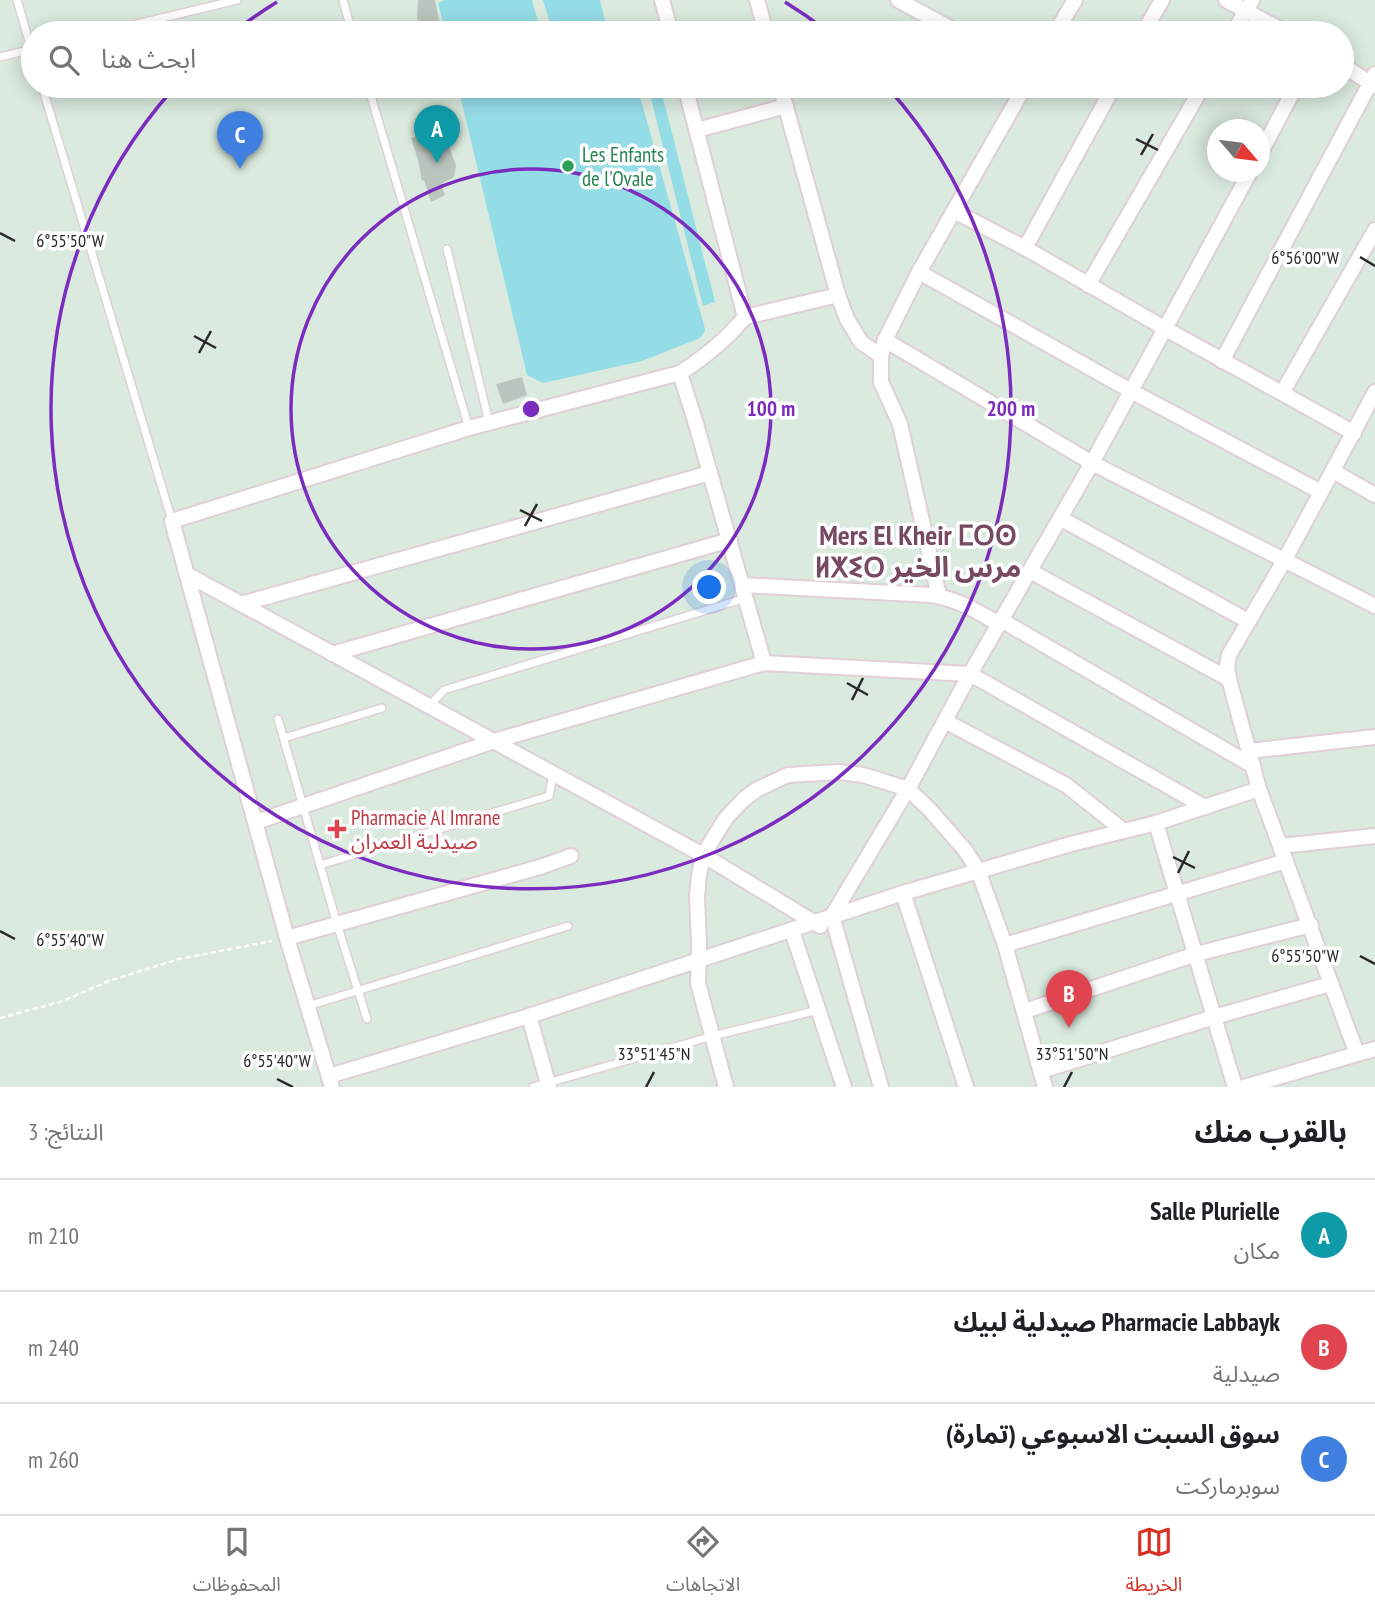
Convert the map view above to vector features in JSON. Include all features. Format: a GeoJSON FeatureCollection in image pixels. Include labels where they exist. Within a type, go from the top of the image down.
{"type":"FeatureCollection","features":[{"type":"Feature","properties":{"kind":"street"},"geometry":{"type":"LineString","coordinates":[[663,0],[668,21]]}},
{"type":"Feature","properties":{"kind":"street"},"geometry":{"type":"LineString","coordinates":[[757,0],[763,21]]}},
{"type":"Feature","properties":{"kind":"street"},"geometry":{"type":"LineString","coordinates":[[898,0],[937,21]]}},
{"type":"Feature","properties":{"kind":"street"},"geometry":{"type":"LineString","coordinates":[[1062,21],[1075,0]]}},
{"type":"Feature","properties":{"kind":"street"},"geometry":{"type":"LineString","coordinates":[[1150,21],[1162,0]]}},
{"type":"Feature","properties":{"kind":"street"},"geometry":{"type":"LineString","coordinates":[[1226,0],[1249,6],[1270,21]]}},
{"type":"Feature","properties":{"kind":"street"},"geometry":{"type":"LineString","coordinates":[[1222,361],[1373,81],[1354,71]]}},
{"type":"Feature","properties":{"kind":"street"},"geometry":{"type":"LineString","coordinates":[[688,98],[745,317]]}},
{"type":"Feature","properties":{"kind":"street"},"geometry":{"type":"LineString","coordinates":[[784,98],[847,319],[861,342],[881,356]]}},
{"type":"Feature","properties":{"kind":"street"},"geometry":{"type":"LineString","coordinates":[[939,596],[900,424],[881,382],[881,356],[885,340],[919,272],[1018,98]]}},
{"type":"Feature","properties":{"kind":"street"},"geometry":{"type":"LineString","coordinates":[[1025,248],[1107,98]]}},
{"type":"Feature","properties":{"kind":"street"},"geometry":{"type":"LineString","coordinates":[[1088,285],[1196,98]]}},
{"type":"Feature","properties":{"kind":"street"},"geometry":{"type":"LineString","coordinates":[[1270,134],[1289,98]]}},
{"type":"Feature","properties":{"kind":"street"},"geometry":{"type":"LineString","coordinates":[[697,130],[786,106]]}},
{"type":"Feature","properties":{"kind":"street"},"geometry":{"type":"LineString","coordinates":[[881,1087],[832,916],[908,789],[970,674],[1092,463],[1245,182]]}},
{"type":"Feature","properties":{"kind":"street"},"geometry":{"type":"LineString","coordinates":[[954,211],[1025,248],[1353,433]]}},
{"type":"Feature","properties":{"kind":"street"},"geometry":{"type":"LineString","coordinates":[[1282,393],[1375,230]]}},
{"type":"Feature","properties":{"kind":"street"},"geometry":{"type":"LineString","coordinates":[[919,272],[1131,391],[1321,492]]}},
{"type":"Feature","properties":{"kind":"street"},"geometry":{"type":"LineString","coordinates":[[838,295],[745,317],[725,340],[680,373],[489,422],[172,521],[287,938],[330,1081],[903,893],[1071,844],[1156,823],[1259,789]]}},
{"type":"Feature","properties":{"kind":"street"},"geometry":{"type":"LineString","coordinates":[[885,340],[1092,463],[1375,606]]}},
{"type":"Feature","properties":{"kind":"street"},"geometry":{"type":"LineString","coordinates":[[680,373],[764,663]]}},
{"type":"Feature","properties":{"kind":"street"},"geometry":{"type":"LineString","coordinates":[[1357,1054],[1259,789],[1227,666],[1229,654],[1284,561],[1353,433],[1371,411],[1375,392]]}},
{"type":"Feature","properties":{"kind":"street"},"geometry":{"type":"LineString","coordinates":[[1333,471],[1375,495]]}},
{"type":"Feature","properties":{"kind":"street"},"geometry":{"type":"LineString","coordinates":[[241,604],[710,473]]}},
{"type":"Feature","properties":{"kind":"street"},"geometry":{"type":"LineString","coordinates":[[1060,518],[1248,621]]}},
{"type":"Feature","properties":{"kind":"street"},"geometry":{"type":"LineString","coordinates":[[332,654],[730,541]]}},
{"type":"Feature","properties":{"kind":"street"},"geometry":{"type":"LineString","coordinates":[[1030,571],[1229,679]]}},
{"type":"Feature","properties":{"kind":"street"},"geometry":{"type":"LineString","coordinates":[[188,575],[703,855],[838,939]]}},
{"type":"Feature","properties":{"kind":"street"},"geometry":{"type":"LineString","coordinates":[[744,592],[939,596],[962,603],[1253,766]]}},
{"type":"Feature","properties":{"kind":"street"},"geometry":{"type":"LineString","coordinates":[[256,822],[494,741],[764,663],[970,674],[1205,807]]}},
{"type":"Feature","properties":{"kind":"street"},"geometry":{"type":"LineString","coordinates":[[945,721],[1066,785],[1124,831]]}},
{"type":"Feature","properties":{"kind":"street"},"geometry":{"type":"LineString","coordinates":[[1249,751],[1375,737]]}},
{"type":"Feature","properties":{"kind":"street"},"geometry":{"type":"LineString","coordinates":[[726,1087],[698,983],[697,897],[703,855],[726,818],[744,799],[768,783],[788,775],[838,772],[863,775],[908,789],[965,850],[978,870],[1005,944],[1045,1087]]}},
{"type":"Feature","properties":{"kind":"street"},"geometry":{"type":"LineString","coordinates":[[1156,823],[1235,1087]]}},
{"type":"Feature","properties":{"kind":"street"},"geometry":{"type":"LineString","coordinates":[[1280,846],[1375,836]]}},
{"type":"Feature","properties":{"kind":"street"},"geometry":{"type":"LineString","coordinates":[[287,938],[571,856]]}},
{"type":"Feature","properties":{"kind":"street"},"geometry":{"type":"LineString","coordinates":[[1005,944],[1286,861]]}},
{"type":"Feature","properties":{"kind":"street"},"geometry":{"type":"LineString","coordinates":[[903,893],[966,1087]]}},
{"type":"Feature","properties":{"kind":"street"},"geometry":{"type":"LineString","coordinates":[[1025,1011],[1196,954],[1311,925]]}},
{"type":"Feature","properties":{"kind":"street"},"geometry":{"type":"LineString","coordinates":[[792,930],[844,1087]]}},
{"type":"Feature","properties":{"kind":"street"},"geometry":{"type":"LineString","coordinates":[[1041,1071],[1331,984]]}},
{"type":"Feature","properties":{"kind":"street"},"geometry":{"type":"LineString","coordinates":[[529,1016],[548,1085]]}},
{"type":"Feature","properties":{"kind":"street"},"geometry":{"type":"LineString","coordinates":[[1244,1087],[1375,1049]]}},
{"type":"Feature","properties":{"kind":"lane"},"geometry":{"type":"LineString","coordinates":[[17,0],[24,21]]}},
{"type":"Feature","properties":{"kind":"lane"},"geometry":{"type":"LineString","coordinates":[[149,21],[237,0]]}},
{"type":"Feature","properties":{"kind":"lane"},"geometry":{"type":"LineString","coordinates":[[343,0],[349,21]]}},
{"type":"Feature","properties":{"kind":"lane"},"geometry":{"type":"LineString","coordinates":[[0,57],[21,53]]}},
{"type":"Feature","properties":{"kind":"lane"},"geometry":{"type":"LineString","coordinates":[[46,98],[172,521]]}},
{"type":"Feature","properties":{"kind":"lane"},"geometry":{"type":"LineString","coordinates":[[372,98],[469,428]]}},
{"type":"Feature","properties":{"kind":"lane"},"geometry":{"type":"LineString","coordinates":[[447,249],[489,422]]}},
{"type":"Feature","properties":{"kind":"lane"},"geometry":{"type":"LineString","coordinates":[[429,706],[444,690],[744,592]]}},
{"type":"Feature","properties":{"kind":"lane"},"geometry":{"type":"LineString","coordinates":[[284,738],[382,708]]}},
{"type":"Feature","properties":{"kind":"lane"},"geometry":{"type":"LineString","coordinates":[[278,719],[367,1018]]}},
{"type":"Feature","properties":{"kind":"lane"},"geometry":{"type":"LineString","coordinates":[[320,865],[549,796],[553,774]]}},
{"type":"Feature","properties":{"kind":"lane"},"geometry":{"type":"LineString","coordinates":[[308,1006],[568,926]]}},
{"type":"Feature","properties":{"kind":"lane"},"geometry":{"type":"LineString","coordinates":[[533,1087],[548,1085],[713,1036],[819,1010]]}},
{"type":"Feature","properties":{"kind":"path"},"geometry":{"type":"LineString","coordinates":[[0,1018],[63,1001],[109,981],[179,959],[287,938]]}},
{"type":"Feature","properties":{"kind":"shaded area"},"geometry":{"type":"Polygon","coordinates":[[[445,0],[532,0],[538,21],[443,21],[438,3],[445,0]]]}},
{"type":"Feature","properties":{"kind":"shaded area"},"geometry":{"type":"Polygon","coordinates":[[[543,0],[600,0],[605,21],[549,21],[543,0]]]}},
{"type":"Feature","properties":{"kind":"shaded area","name":"Les Enfants de l'Ovale"},"geometry":{"type":"Polygon","coordinates":[[[461,98],[640,98],[705,331],[700,338],[642,361],[543,383],[527,375],[461,98]]]}},
{"type":"Feature","properties":{"kind":"shaded area"},"geometry":{"type":"Polygon","coordinates":[[[651,98],[663,98],[715,302],[703,306],[651,98]]]}},
{"type":"Feature","properties":{"kind":"building"},"geometry":{"type":"Polygon","coordinates":[[[418,0],[435,0],[439,21],[419,21],[418,0]]]}},
{"type":"Feature","properties":{"kind":"building"},"geometry":{"type":"Polygon","coordinates":[[[443,128],[456,166],[454,177],[441,184],[445,195],[431,202],[424,180],[422,181],[411,138],[443,128]]]}},
{"type":"Feature","properties":{"kind":"building"},"geometry":{"type":"Polygon","coordinates":[[[522,377],[527,395],[503,404],[496,384],[522,377]]]}},
{"type":"Feature","properties":{"kind":"place","name":"Salle Plurielle"},"geometry":{"type":"Point","coordinates":[437,163]}},
{"type":"Feature","properties":{"kind":"place","name":"Les Enfants de l'Ovale"},"geometry":{"type":"Point","coordinates":[568,166]}},
{"type":"Feature","properties":{"kind":"place","name":"سوق السبت الاسبوعي (تمارة)"},"geometry":{"type":"Point","coordinates":[240,169]}},
{"type":"Feature","properties":{"kind":"place","name":"Pharmacie Al Imrane صيدلية العمران"},"geometry":{"type":"Point","coordinates":[337,829]}},
{"type":"Feature","properties":{"kind":"place","name":"Pharmacie Labbayk صيدلية لبيك"},"geometry":{"type":"Point","coordinates":[1069,1028]}},
{"type":"Feature","properties":{"kind":"district","name":"Mers El Kheir ⵎⵔⵙ ⵍⵅⵉⵔ مرس الخير"},"geometry":{"type":"Point","coordinates":[918,550]}}]}
